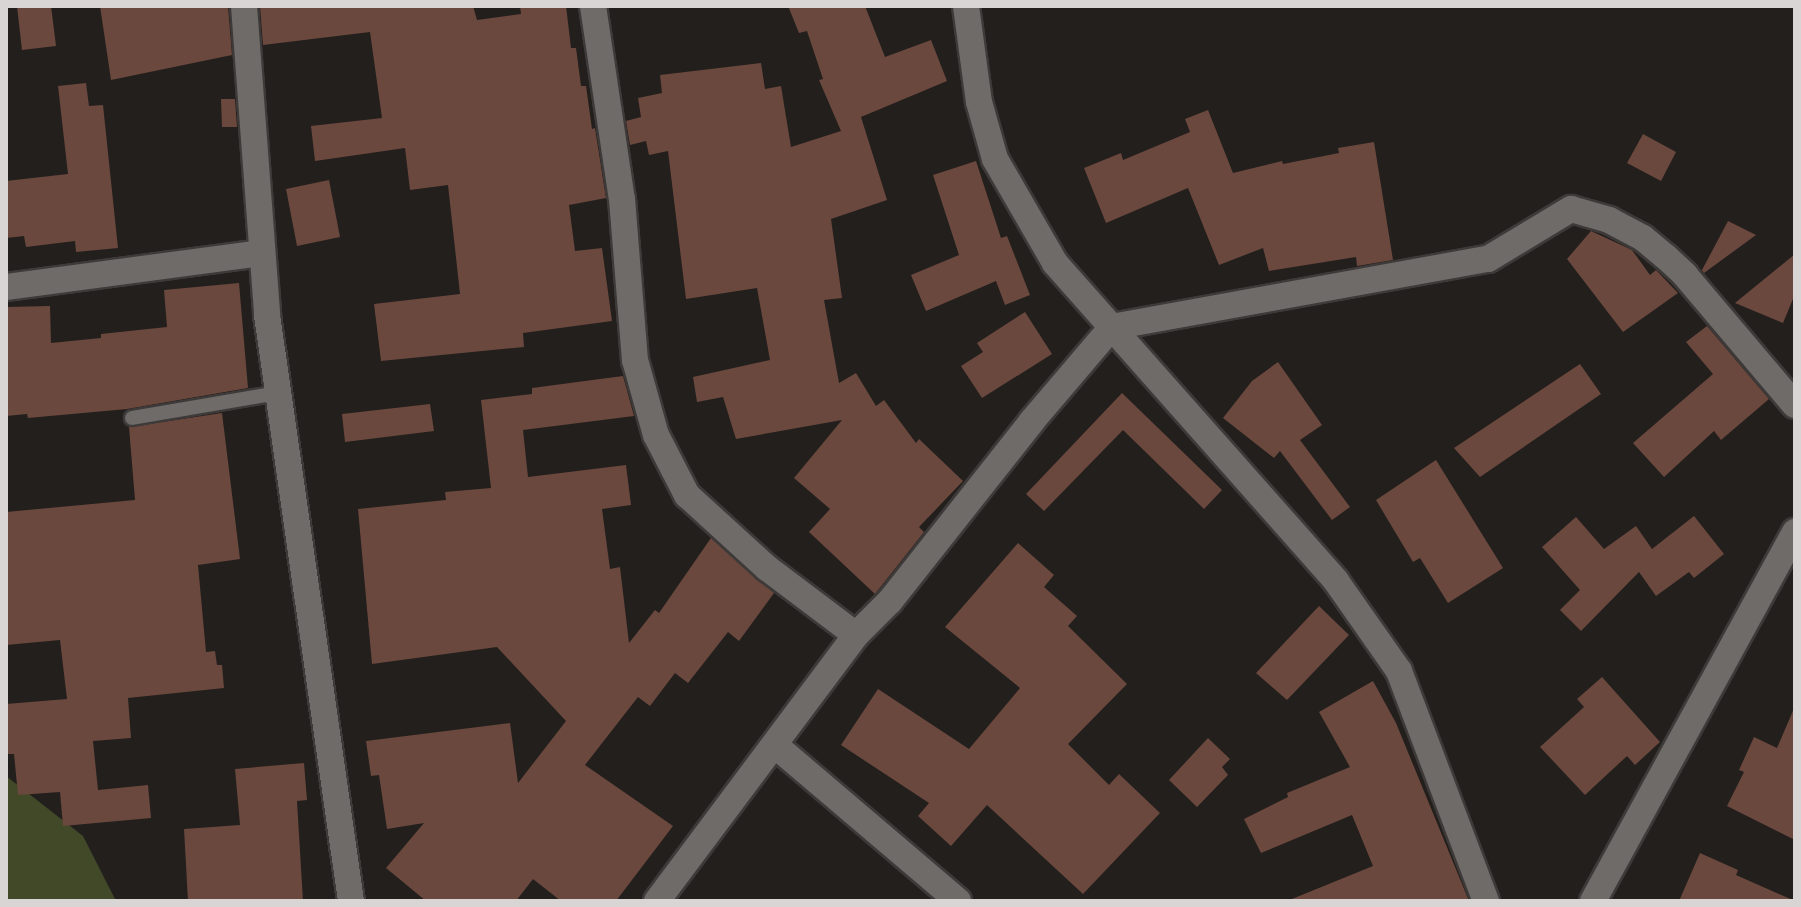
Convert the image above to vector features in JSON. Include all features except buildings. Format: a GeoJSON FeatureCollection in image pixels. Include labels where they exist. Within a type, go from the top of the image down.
{"type":"FeatureCollection","features":[{"type":"Feature","properties":{"kind":"street"},"geometry":{"type":"LineString","coordinates":[[244,6],[261,253],[351,901]]}},
{"type":"Feature","properties":{"kind":"street"},"geometry":{"type":"LineString","coordinates":[[593,6],[622,199],[635,360],[656,435],[687,495],[767,568],[856,635]]}},
{"type":"Feature","properties":{"kind":"street"},"geometry":{"type":"LineString","coordinates":[[966,6],[979,102],[995,159],[1055,263],[1336,581],[1399,671],[1447,790],[1486,901]]}},
{"type":"Feature","properties":{"kind":"street"},"geometry":{"type":"LineString","coordinates":[[657,901],[776,746],[856,635],[890,601],[1032,421],[1112,327],[1488,259],[1571,209],[1609,220],[1643,238],[1685,275],[1795,405]]}},
{"type":"Feature","properties":{"kind":"street"},"geometry":{"type":"LineString","coordinates":[[6,287],[261,253]]}},
{"type":"Feature","properties":{"kind":"street"},"geometry":{"type":"LineString","coordinates":[[1593,901],[1795,532]]}},
{"type":"Feature","properties":{"kind":"street"},"geometry":{"type":"LineString","coordinates":[[776,746],[958,901]]}},
{"type":"Feature","properties":{"kind":"lane"},"geometry":{"type":"LineString","coordinates":[[132,418],[279,393]]}},
{"type":"Feature","properties":{"kind":"green space"},"geometry":{"type":"Polygon","coordinates":[[[6,776],[83,836],[116,901],[6,901],[6,776]]]}}]}
